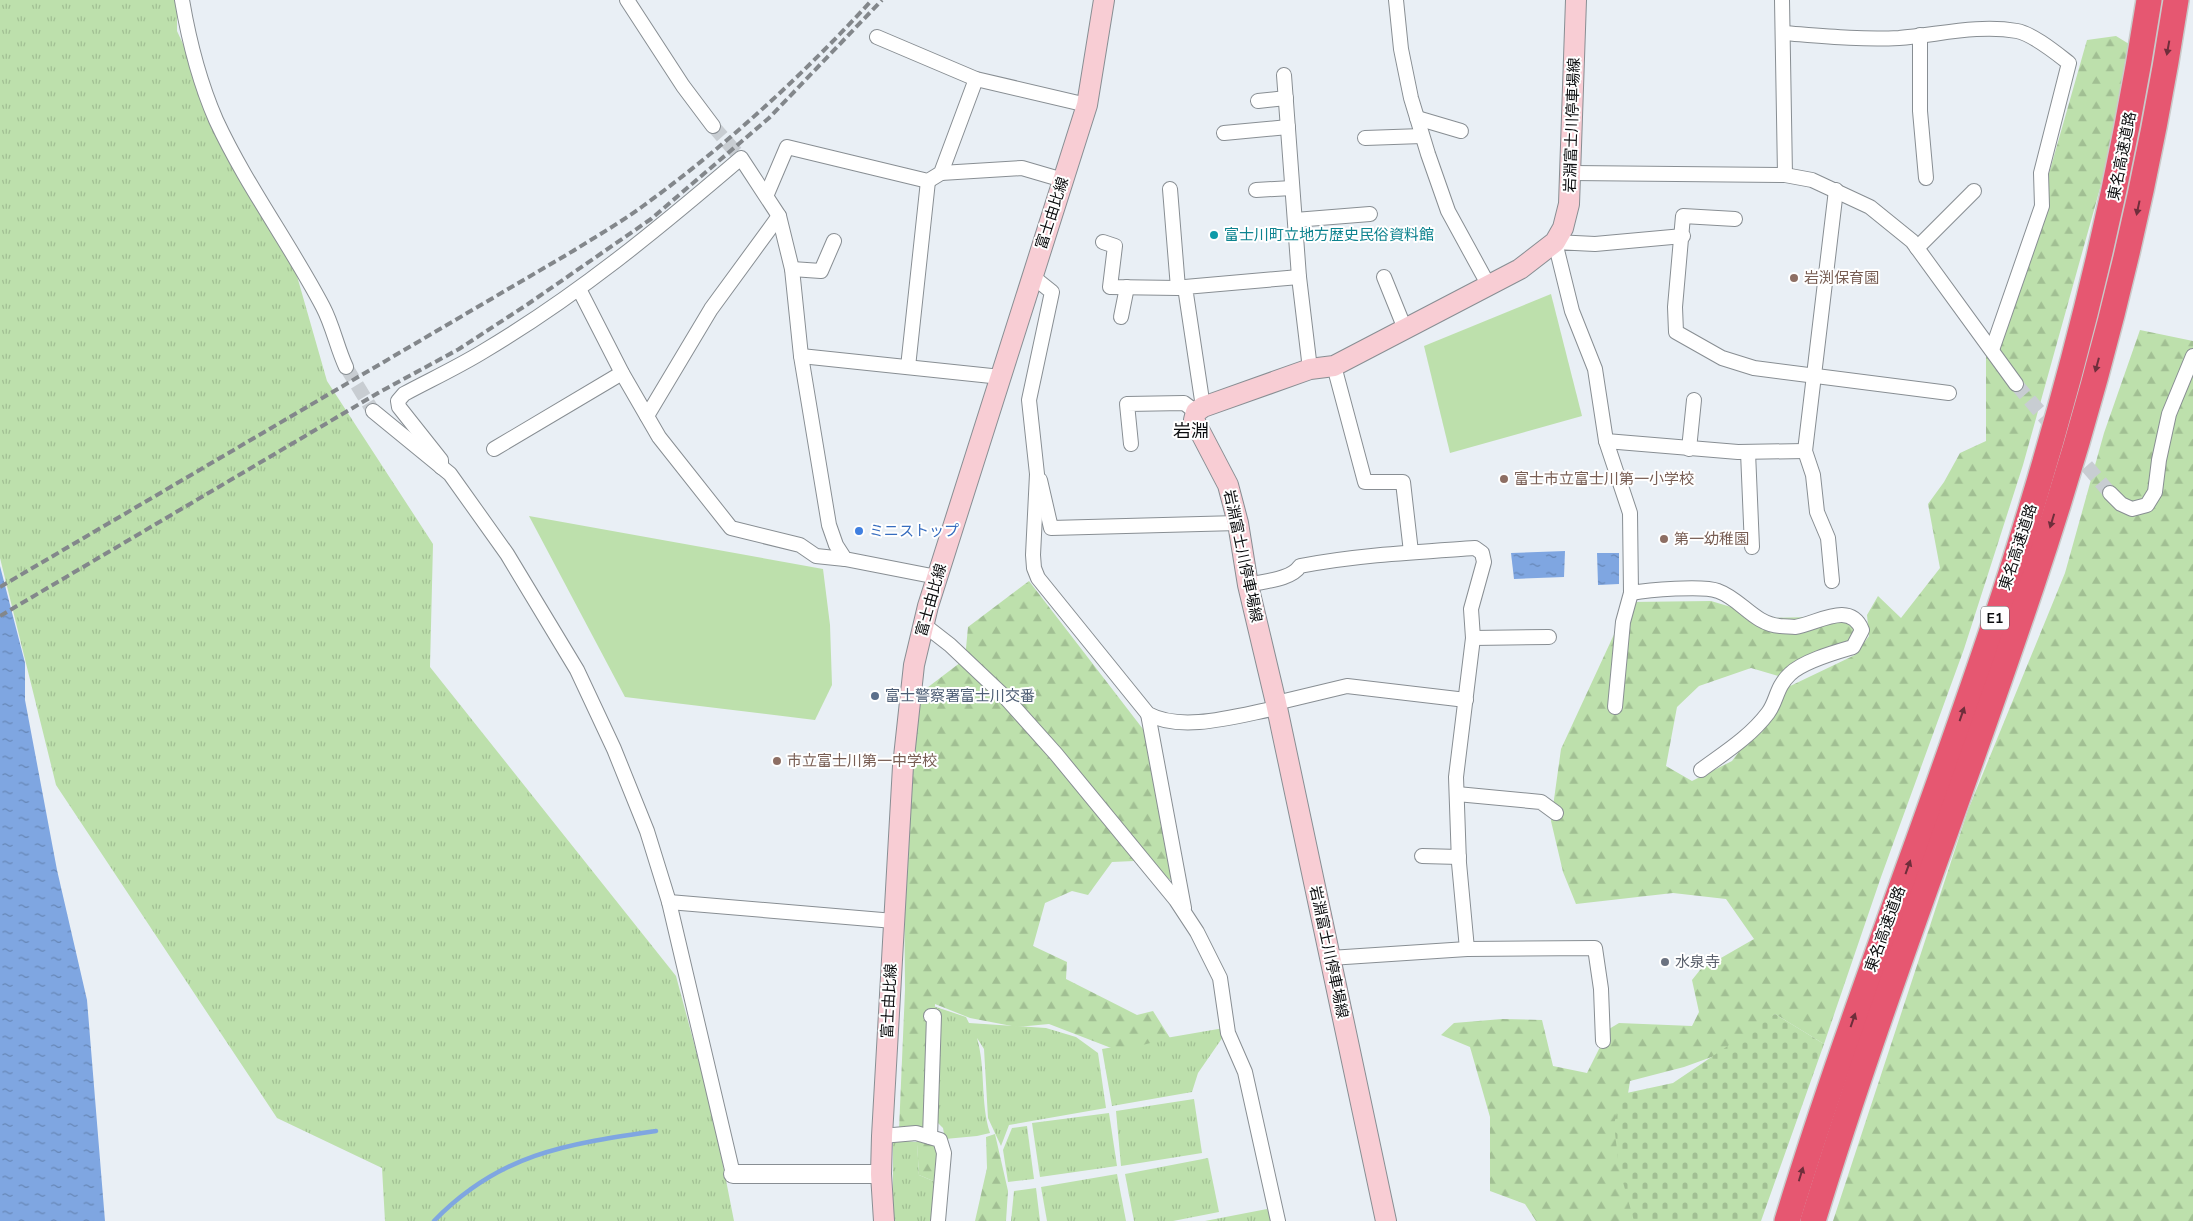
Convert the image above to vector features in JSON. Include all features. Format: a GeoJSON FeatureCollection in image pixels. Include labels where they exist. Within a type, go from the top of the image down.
{"type":"FeatureCollection","features":[{"type":"Feature","properties":{"kind":"highway","name":"東名高速道路"},"geometry":{"type":"LineString","coordinates":[[1787,1221],[1840,1056],[1939,782],[2010,576],[2047,457],[2082,332],[2111,212],[2128,126],[2149,0]]}},
{"type":"Feature","properties":{"kind":"highway","name":"東名高速道路"},"geometry":{"type":"LineString","coordinates":[[1813,1221],[1871,1045],[2033,583],[2070,466],[2136,217],[2157,116],[2176,0]]}},
{"type":"Feature","properties":{"kind":"main road","name":"富士由比線"},"geometry":{"type":"LineString","coordinates":[[884,1221],[881,1174],[882,1136],[903,766],[914,665],[923,624],[937,577],[1087,105],[1104,0]]}},
{"type":"Feature","properties":{"kind":"main road","name":"岩淵富士川停車場線"},"geometry":{"type":"LineString","coordinates":[[1386,1221],[1276,706],[1248,584],[1238,524],[1228,485],[1194,420],[1199,410],[1310,369],[1334,366],[1520,269],[1555,242],[1563,228],[1570,204],[1576,0]]}},
{"type":"Feature","properties":{"kind":"street"},"geometry":{"type":"LineString","coordinates":[[182,0],[188,38],[203,87],[217,120],[237,159],[324,309],[336,346],[346,367]]}},
{"type":"Feature","properties":{"kind":"street"},"geometry":{"type":"LineString","coordinates":[[628,0],[683,86],[713,126]]}},
{"type":"Feature","properties":{"kind":"street"},"geometry":{"type":"LineString","coordinates":[[1396,0],[1401,49],[1422,136],[1448,211],[1489,286]]}},
{"type":"Feature","properties":{"kind":"street"},"geometry":{"type":"LineString","coordinates":[[1782,0],[1786,175]]}},
{"type":"Feature","properties":{"kind":"street"},"geometry":{"type":"LineString","coordinates":[[1784,33],[1849,38],[1920,35],[1986,29],[2019,32],[2047,47],[2069,63],[2041,173],[2042,206],[1992,350]]}},
{"type":"Feature","properties":{"kind":"street"},"geometry":{"type":"LineString","coordinates":[[1920,35],[1920,112],[1926,178]]}},
{"type":"Feature","properties":{"kind":"street"},"geometry":{"type":"LineString","coordinates":[[878,37],[976,79],[1087,105]]}},
{"type":"Feature","properties":{"kind":"street"},"geometry":{"type":"LineString","coordinates":[[1284,75],[1299,277],[1310,369]]}},
{"type":"Feature","properties":{"kind":"street"},"geometry":{"type":"LineString","coordinates":[[941,173],[976,79]]}},
{"type":"Feature","properties":{"kind":"street"},"geometry":{"type":"LineString","coordinates":[[1258,101],[1286,98]]}},
{"type":"Feature","properties":{"kind":"street"},"geometry":{"type":"LineString","coordinates":[[1417,118],[1461,131]]}},
{"type":"Feature","properties":{"kind":"street"},"geometry":{"type":"LineString","coordinates":[[1224,133],[1288,127]]}},
{"type":"Feature","properties":{"kind":"street"},"geometry":{"type":"LineString","coordinates":[[1364,138],[1422,136]]}},
{"type":"Feature","properties":{"kind":"street"},"geometry":{"type":"LineString","coordinates":[[767,194],[787,147],[928,181],[941,173],[1022,168],[1063,180]]}},
{"type":"Feature","properties":{"kind":"street"},"geometry":{"type":"LineString","coordinates":[[441,467],[440,460],[399,407],[398,401],[404,394],[483,352],[579,289],[652,235],[741,158],[767,194],[779,216],[792,269],[801,356],[830,524],[836,545],[845,559]]}},
{"type":"Feature","properties":{"kind":"street"},"geometry":{"type":"LineString","coordinates":[[1572,173],[1786,175],[1812,180],[1836,190],[1870,207],[1917,248],[2016,384]]}},
{"type":"Feature","properties":{"kind":"street"},"geometry":{"type":"LineString","coordinates":[[908,367],[928,181]]}},
{"type":"Feature","properties":{"kind":"street"},"geometry":{"type":"LineString","coordinates":[[1256,190],[1292,188]]}},
{"type":"Feature","properties":{"kind":"street"},"geometry":{"type":"LineString","coordinates":[[1170,189],[1181,288],[1199,410]]}},
{"type":"Feature","properties":{"kind":"street"},"geometry":{"type":"LineString","coordinates":[[1832,581],[1828,538],[1818,512],[1813,475],[1805,452],[1836,190]]}},
{"type":"Feature","properties":{"kind":"street"},"geometry":{"type":"LineString","coordinates":[[1917,248],[1974,191]]}},
{"type":"Feature","properties":{"kind":"street"},"geometry":{"type":"LineString","coordinates":[[1294,220],[1370,214]]}},
{"type":"Feature","properties":{"kind":"street"},"geometry":{"type":"LineString","coordinates":[[647,416],[711,309],[779,216]]}},
{"type":"Feature","properties":{"kind":"street"},"geometry":{"type":"LineString","coordinates":[[1734,218],[1683,216],[1683,236],[1675,306],[1676,332],[1722,358],[1754,368],[1949,393]]}},
{"type":"Feature","properties":{"kind":"street"},"geometry":{"type":"LineString","coordinates":[[1615,707],[1623,622],[1631,593],[1630,513],[1606,441],[1595,369],[1572,311],[1555,242],[1595,244],[1683,236]]}},
{"type":"Feature","properties":{"kind":"street"},"geometry":{"type":"LineString","coordinates":[[792,269],[821,271],[834,241]]}},
{"type":"Feature","properties":{"kind":"street"},"geometry":{"type":"LineString","coordinates":[[1103,242],[1115,246],[1110,287],[1181,288],[1299,277]]}},
{"type":"Feature","properties":{"kind":"street"},"geometry":{"type":"LineString","coordinates":[[1032,276],[1052,292],[1029,400],[1037,474],[1034,568],[1038,578],[1148,714],[1171,723],[1193,722],[1276,706],[1347,686],[1466,700]]}},
{"type":"Feature","properties":{"kind":"street"},"geometry":{"type":"LineString","coordinates":[[1384,278],[1405,329]]}},
{"type":"Feature","properties":{"kind":"street"},"geometry":{"type":"LineString","coordinates":[[1121,317],[1127,287]]}},
{"type":"Feature","properties":{"kind":"street"},"geometry":{"type":"LineString","coordinates":[[579,289],[622,373],[647,416],[677,462],[731,528],[800,545],[816,556],[845,559],[937,577]]}},
{"type":"Feature","properties":{"kind":"street"},"geometry":{"type":"LineString","coordinates":[[801,356],[1000,378]]}},
{"type":"Feature","properties":{"kind":"street"},"geometry":{"type":"LineString","coordinates":[[2110,493],[2121,504],[2132,509],[2147,505],[2155,492],[2159,460],[2169,414],[2193,356]]}},
{"type":"Feature","properties":{"kind":"street"},"geometry":{"type":"LineString","coordinates":[[1334,366],[1365,482],[1403,482],[1411,552]]}},
{"type":"Feature","properties":{"kind":"street"},"geometry":{"type":"LineString","coordinates":[[494,448],[622,373]]}},
{"type":"Feature","properties":{"kind":"street"},"geometry":{"type":"LineString","coordinates":[[1689,449],[1694,400]]}},
{"type":"Feature","properties":{"kind":"street"},"geometry":{"type":"LineString","coordinates":[[1131,444],[1127,404],[1184,403],[1199,410]]}},
{"type":"Feature","properties":{"kind":"street"},"geometry":{"type":"LineString","coordinates":[[373,411],[450,474],[507,554],[577,670],[637,804],[669,902],[733,1174],[881,1174]]}},
{"type":"Feature","properties":{"kind":"street"},"geometry":{"type":"LineString","coordinates":[[1606,441],[1689,449],[1805,452]]}},
{"type":"Feature","properties":{"kind":"street"},"geometry":{"type":"LineString","coordinates":[[1748,452],[1752,547]]}},
{"type":"Feature","properties":{"kind":"street"},"geometry":{"type":"LineString","coordinates":[[1037,474],[1043,486],[1051,528],[1238,524]]}},
{"type":"Feature","properties":{"kind":"street"},"geometry":{"type":"LineString","coordinates":[[1248,584],[1297,572],[1300,566],[1319,562],[1411,552],[1475,548],[1482,553],[1484,562],[1471,609],[1473,638],[1456,777],[1458,858],[1467,949]]}},
{"type":"Feature","properties":{"kind":"street"},"geometry":{"type":"LineString","coordinates":[[1631,593],[1706,588],[1718,590],[1760,620],[1777,626],[1795,627],[1832,615],[1846,615],[1860,623],[1862,630],[1853,646],[1791,673],[1777,690],[1769,712],[1763,719],[1746,736],[1701,770]]}},
{"type":"Feature","properties":{"kind":"street"},"geometry":{"type":"LineString","coordinates":[[923,624],[950,645],[971,665],[1043,740],[1176,900],[1185,914],[1220,978],[1228,1032],[1245,1072],[1278,1221]]}},
{"type":"Feature","properties":{"kind":"street"},"geometry":{"type":"LineString","coordinates":[[1473,638],[1549,637]]}},
{"type":"Feature","properties":{"kind":"street"},"geometry":{"type":"LineString","coordinates":[[1148,714],[1185,914]]}},
{"type":"Feature","properties":{"kind":"street"},"geometry":{"type":"LineString","coordinates":[[1457,794],[1541,802],[1556,813]]}},
{"type":"Feature","properties":{"kind":"street"},"geometry":{"type":"LineString","coordinates":[[1422,856],[1458,858]]}},
{"type":"Feature","properties":{"kind":"street"},"geometry":{"type":"LineString","coordinates":[[669,902],[894,921]]}},
{"type":"Feature","properties":{"kind":"street"},"geometry":{"type":"LineString","coordinates":[[1330,958],[1467,949],[1595,948],[1601,989],[1603,1040]]}},
{"type":"Feature","properties":{"kind":"street"},"geometry":{"type":"LineString","coordinates":[[930,1137],[934,1016],[931,1016]]}},
{"type":"Feature","properties":{"kind":"street"},"geometry":{"type":"LineString","coordinates":[[882,1136],[916,1134],[940,1140],[944,1153],[938,1221]]}},
{"type":"Feature","properties":{"kind":"green space"},"geometry":{"type":"Polygon","coordinates":[[[0,0],[177,0],[177,31],[203,87],[289,248],[327,381],[433,544],[430,667],[676,976],[713,1114],[734,1221],[385,1221],[382,1168],[277,1118],[56,785],[0,558],[0,0]]]}},
{"type":"Feature","properties":{"kind":"green space"},"geometry":{"type":"Polygon","coordinates":[[[2116,36],[2129,44],[2126,95],[2023,465],[1964,649],[1881,877],[1824,1044],[1775,1014],[1731,1050],[1684,1067],[1630,1081],[1625,1113],[1638,1221],[1536,1221],[1525,1204],[1490,1191],[1490,1117],[1470,1047],[1441,1035],[1454,1023],[1502,1019],[1542,1020],[1553,1066],[1587,1073],[1609,1029],[1619,1023],[1692,1026],[1699,1012],[1692,980],[1700,970],[1754,939],[1726,899],[1673,893],[1576,904],[1563,872],[1551,821],[1561,749],[1629,602],[1711,601],[1768,618],[1859,616],[1859,639],[1782,677],[1751,668],[1699,686],[1677,707],[1666,766],[1692,781],[1732,761],[1786,688],[1855,655],[1869,636],[1867,615],[1878,596],[1901,618],[1940,568],[1928,504],[1944,482],[1960,453],[1986,441],[1986,356],[2023,284],[2048,177],[2087,40],[2116,36]]]}},
{"type":"Feature","properties":{"kind":"green space"},"geometry":{"type":"Polygon","coordinates":[[[1551,294],[1582,416],[1450,453],[1424,346],[1551,294]]]}},
{"type":"Feature","properties":{"kind":"green space"},"geometry":{"type":"Polygon","coordinates":[[[2140,330],[2193,341],[2193,1221],[1833,1221],[1968,810],[2065,573],[2104,433],[2140,330]]]}},
{"type":"Feature","properties":{"kind":"green space"},"geometry":{"type":"Polygon","coordinates":[[[529,516],[823,569],[830,625],[832,685],[815,720],[625,697],[529,516]]]}},
{"type":"Feature","properties":{"kind":"green space"},"geometry":{"type":"Polygon","coordinates":[[[1029,581],[1146,733],[1179,884],[1134,861],[1112,862],[1088,895],[1072,891],[1045,903],[1033,946],[1067,962],[1066,979],[1137,1015],[1153,1011],[1170,1038],[1119,1051],[1049,1024],[1017,1027],[970,1018],[935,1004],[930,1128],[944,1151],[938,1183],[919,1175],[916,1129],[899,1130],[905,990],[904,866],[919,694],[965,659],[968,627],[1029,581]]]}},
{"type":"Feature","properties":{"kind":"green space"},"geometry":{"type":"Polygon","coordinates":[[[933,1006],[966,1017],[969,1023],[1046,1028],[1076,1037],[1098,1053],[1106,1108],[1009,1125],[1001,1146],[988,1118],[984,1049],[977,1038],[980,1050],[985,1109],[990,1133],[945,1139],[943,1128],[934,1119],[933,1006]]]}},
{"type":"Feature","properties":{"kind":"green space"},"geometry":{"type":"Polygon","coordinates":[[[1775,1014],[1824,1044],[1761,1221],[1634,1221],[1619,1168],[1614,1124],[1622,1094],[1673,1083],[1775,1014]]]}},
{"type":"Feature","properties":{"kind":"green space"},"geometry":{"type":"Polygon","coordinates":[[[1224,1028],[1225,1034],[1198,1073],[1192,1092],[1112,1106],[1102,1049],[1224,1028]]]}},
{"type":"Feature","properties":{"kind":"green space"},"geometry":{"type":"Polygon","coordinates":[[[1194,1099],[1202,1153],[1121,1166],[1116,1111],[1194,1099]]]}},
{"type":"Feature","properties":{"kind":"green space"},"geometry":{"type":"Polygon","coordinates":[[[1109,1113],[1117,1166],[1040,1177],[1032,1123],[1109,1113]]]}},
{"type":"Feature","properties":{"kind":"green space"},"geometry":{"type":"Polygon","coordinates":[[[1027,1126],[1034,1179],[1008,1182],[1003,1150],[1012,1128],[1027,1126]]]}},
{"type":"Feature","properties":{"kind":"green space"},"geometry":{"type":"Polygon","coordinates":[[[995,1134],[1008,1191],[1006,1221],[975,1221],[987,1168],[986,1137],[995,1134]]]}},
{"type":"Feature","properties":{"kind":"green space"},"geometry":{"type":"Polygon","coordinates":[[[893,1140],[917,1142],[919,1175],[938,1183],[934,1221],[893,1221],[893,1140]]]}},
{"type":"Feature","properties":{"kind":"green space"},"geometry":{"type":"Polygon","coordinates":[[[1208,1158],[1219,1212],[1173,1221],[1134,1221],[1125,1174],[1208,1158]]]}},
{"type":"Feature","properties":{"kind":"green space"},"geometry":{"type":"Polygon","coordinates":[[[1117,1174],[1126,1221],[1047,1221],[1041,1187],[1117,1174]]]}},
{"type":"Feature","properties":{"kind":"green space"},"geometry":{"type":"Polygon","coordinates":[[[1036,1188],[1040,1221],[1011,1221],[1014,1191],[1036,1188]]]}},
{"type":"Feature","properties":{"kind":"green space"},"geometry":{"type":"Polygon","coordinates":[[[1267,1209],[1273,1221],[1205,1221],[1267,1209]]]}},
{"type":"Feature","properties":{"kind":"water"},"geometry":{"type":"Polygon","coordinates":[[[1565,551],[1564,577],[1514,579],[1511,553],[1565,551]]]}},
{"type":"Feature","properties":{"kind":"water"},"geometry":{"type":"Polygon","coordinates":[[[1597,553],[1619,553],[1619,584],[1598,585],[1597,553]]]}},
{"type":"Feature","properties":{"kind":"water"},"geometry":{"type":"Polygon","coordinates":[[[0,566],[25,663],[25,700],[57,870],[87,1000],[105,1221],[0,1221],[0,566]]]}},
{"type":"Feature","properties":{"kind":"waterway"},"geometry":{"type":"LineString","coordinates":[[434,1221],[459,1198],[484,1180],[536,1155],[593,1141],[656,1131]]}},
{"type":"Feature","properties":{"kind":"tunnel"},"geometry":{"type":"LineString","coordinates":[[713,126],[741,158]]}},
{"type":"Feature","properties":{"kind":"tunnel"},"geometry":{"type":"LineString","coordinates":[[346,367],[373,411]]}},
{"type":"Feature","properties":{"kind":"tunnel"},"geometry":{"type":"LineString","coordinates":[[2016,384],[2057,432]]}},
{"type":"Feature","properties":{"kind":"tunnel"},"geometry":{"type":"LineString","coordinates":[[2073,450],[2110,493]]}},
{"type":"Feature","properties":{"kind":"railway"},"geometry":{"type":"LineString","coordinates":[[0,587],[573,251],[626,218],[674,183],[763,109],[872,0]]}},
{"type":"Feature","properties":{"kind":"railway"},"geometry":{"type":"LineString","coordinates":[[0,616],[378,393],[459,349],[651,219],[769,118],[882,0]]}},
{"type":"Feature","properties":{"kind":"place","name":"富士川町立地方歴史民俗資料館"},"geometry":{"type":"Point","coordinates":[1214,235]}},
{"type":"Feature","properties":{"kind":"place","name":"岩渕保育園"},"geometry":{"type":"Point","coordinates":[1794,278]}},
{"type":"Feature","properties":{"kind":"place","name":"富士市立富士川第一小学校"},"geometry":{"type":"Point","coordinates":[1504,479]}},
{"type":"Feature","properties":{"kind":"place","name":"ミニストップ"},"geometry":{"type":"Point","coordinates":[859,531]}},
{"type":"Feature","properties":{"kind":"place","name":"第一幼稚園"},"geometry":{"type":"Point","coordinates":[1664,539]}},
{"type":"Feature","properties":{"kind":"place","name":"富士警察署富士川交番"},"geometry":{"type":"Point","coordinates":[875,696]}},
{"type":"Feature","properties":{"kind":"place","name":"市立富士川第一中学校"},"geometry":{"type":"Point","coordinates":[777,761]}},
{"type":"Feature","properties":{"kind":"place","name":"水泉寺"},"geometry":{"type":"Point","coordinates":[1665,962]}},
{"type":"Feature","properties":{"kind":"district","name":"岩淵"},"geometry":{"type":"Point","coordinates":[1191,431]}}]}
